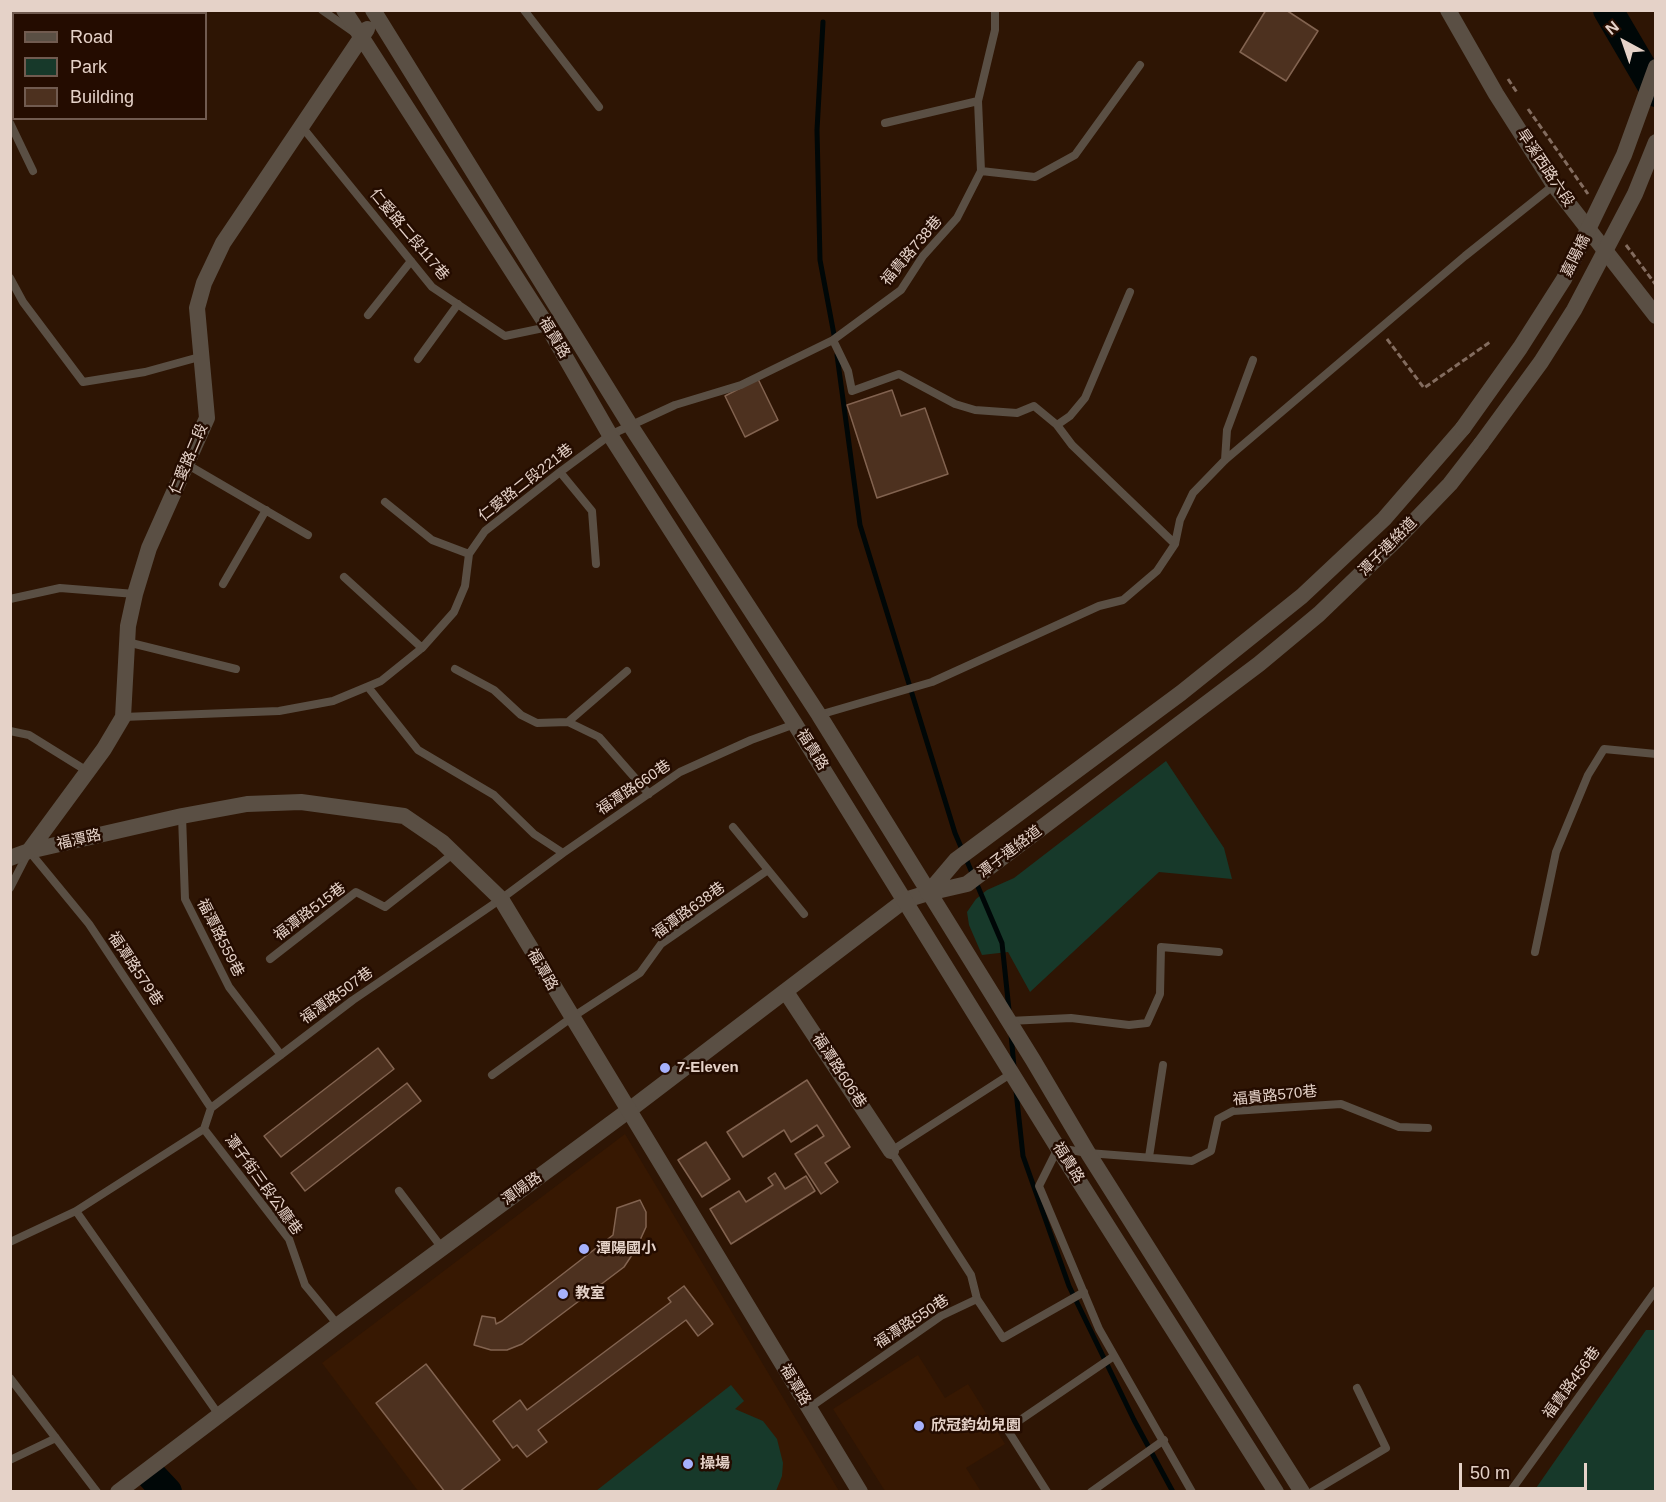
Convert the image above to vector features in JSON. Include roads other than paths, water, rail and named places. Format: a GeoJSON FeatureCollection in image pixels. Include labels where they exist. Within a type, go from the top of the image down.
{"type":"FeatureCollection","features":[{"type":"Feature","properties":{"kind":"street","name":"福貴路"},"geometry":{"type":"LineString","coordinates":[[344,10],[548,327],[610,435],[795,724],[1058,1148],[1276,1491]]}},
{"type":"Feature","properties":{"kind":"street","name":"旱溪西路六段"},"geometry":{"type":"LineString","coordinates":[[1448,10],[1496,94],[1554,185],[1656,316]]}},
{"type":"Feature","properties":{"kind":"street","name":"福貴路"},"geometry":{"type":"LineString","coordinates":[[376,12],[630,425],[819,715],[1007,1021],[1033,1059],[1088,1153],[1302,1491]]}},
{"type":"Feature","properties":{"kind":"street","name":"仁愛路二段"},"geometry":{"type":"LineString","coordinates":[[123,717],[126,642],[135,594],[149,548],[207,418],[197,308],[204,283],[224,243],[303,128],[362,38],[376,12]]}},
{"type":"Feature","properties":{"kind":"street","name":"嘉陽橋"},"geometry":{"type":"LineString","coordinates":[[1463,428],[1521,348],[1564,279],[1624,155],[1656,66]]}},
{"type":"Feature","properties":{"kind":"street","name":"嘉陽橋"},"geometry":{"type":"LineString","coordinates":[[1481,444],[1535,371],[1574,310],[1635,194],[1656,142]]}},
{"type":"Feature","properties":{"kind":"street","name":"潭子連絡道"},"geometry":{"type":"LineString","coordinates":[[928,893],[956,860],[1181,693],[1302,597],[1384,519],[1463,428]]}},
{"type":"Feature","properties":{"kind":"street","name":"潭子連絡道"},"geometry":{"type":"LineString","coordinates":[[928,893],[967,884],[1259,664],[1319,614],[1397,539],[1450,484],[1481,444]]}},
{"type":"Feature","properties":{"kind":"street"},"geometry":{"type":"LineString","coordinates":[[29,851],[123,717]]}},
{"type":"Feature","properties":{"kind":"street","name":"福潭路"},"geometry":{"type":"LineString","coordinates":[[10,858],[29,851],[182,816],[247,804],[301,802],[404,816],[442,842],[501,899],[571,1018],[860,1491]]}},
{"type":"Feature","properties":{"kind":"street","name":"潭陽路"},"geometry":{"type":"LineString","coordinates":[[118,1491],[628,1111],[905,900],[928,893]]}},
{"type":"Feature","properties":{"kind":"street","name":"福潭路606巷"},"geometry":{"type":"LineString","coordinates":[[786,992],[891,1150]]}},
{"type":"Feature","properties":{"kind":"lane"},"geometry":{"type":"LineString","coordinates":[[322,10],[362,38]]}},
{"type":"Feature","properties":{"kind":"lane","name":"福貴路738巷"},"geometry":{"type":"LineString","coordinates":[[630,425],[675,405],[741,385],[833,340],[901,290],[923,256],[957,218],[981,171],[978,101],[995,30],[995,10]]}},
{"type":"Feature","properties":{"kind":"lane"},"geometry":{"type":"LineString","coordinates":[[529,12],[598,107]]}},
{"type":"Feature","properties":{"kind":"lane"},"geometry":{"type":"LineString","coordinates":[[981,171],[1035,177],[1075,155],[1140,65]]}},
{"type":"Feature","properties":{"kind":"lane"},"geometry":{"type":"LineString","coordinates":[[885,123],[978,101]]}},
{"type":"Feature","properties":{"kind":"lane"},"geometry":{"type":"LineString","coordinates":[[10,123],[33,171]]}},
{"type":"Feature","properties":{"kind":"lane","name":"仁愛路二段117巷"},"geometry":{"type":"LineString","coordinates":[[303,128],[432,287],[505,336],[548,327]]}},
{"type":"Feature","properties":{"kind":"lane"},"geometry":{"type":"LineString","coordinates":[[819,715],[932,682],[1100,606],[1123,600],[1157,571],[1175,544],[1180,520],[1193,493],[1225,460],[1465,256],[1554,185]]}},
{"type":"Feature","properties":{"kind":"lane"},"geometry":{"type":"LineString","coordinates":[[368,315],[411,261]]}},
{"type":"Feature","properties":{"kind":"lane"},"geometry":{"type":"LineString","coordinates":[[12,282],[29,310],[84,382],[145,372],[203,356]]}},
{"type":"Feature","properties":{"kind":"lane"},"geometry":{"type":"LineString","coordinates":[[1057,425],[1070,416],[1085,398],[1130,292]]}},
{"type":"Feature","properties":{"kind":"lane"},"geometry":{"type":"LineString","coordinates":[[418,359],[458,304]]}},
{"type":"Feature","properties":{"kind":"lane"},"geometry":{"type":"LineString","coordinates":[[833,340],[848,370],[852,391],[899,374],[955,404],[1001,414],[1017,413],[1034,406],[1057,425],[1072,445],[1175,544]]}},
{"type":"Feature","properties":{"kind":"lane"},"geometry":{"type":"LineString","coordinates":[[1225,460],[1227,430],[1253,360]]}},
{"type":"Feature","properties":{"kind":"lane","name":"仁愛路二段221巷"},"geometry":{"type":"LineString","coordinates":[[123,717],[279,711],[333,701],[381,681],[422,648],[454,612],[465,586],[469,554],[485,531],[610,435],[630,425]]}},
{"type":"Feature","properties":{"kind":"lane"},"geometry":{"type":"LineString","coordinates":[[188,465],[308,535]]}},
{"type":"Feature","properties":{"kind":"lane"},"geometry":{"type":"LineString","coordinates":[[560,472],[592,511],[596,564]]}},
{"type":"Feature","properties":{"kind":"lane"},"geometry":{"type":"LineString","coordinates":[[385,502],[432,540],[469,554]]}},
{"type":"Feature","properties":{"kind":"lane"},"geometry":{"type":"LineString","coordinates":[[223,584],[266,510]]}},
{"type":"Feature","properties":{"kind":"lane"},"geometry":{"type":"LineString","coordinates":[[344,577],[422,648]]}},
{"type":"Feature","properties":{"kind":"lane"},"geometry":{"type":"LineString","coordinates":[[10,599],[60,588],[135,594]]}},
{"type":"Feature","properties":{"kind":"lane"},"geometry":{"type":"LineString","coordinates":[[126,642],[236,669]]}},
{"type":"Feature","properties":{"kind":"lane"},"geometry":{"type":"LineString","coordinates":[[455,669],[494,690],[521,715],[537,723],[568,722],[599,737],[649,794]]}},
{"type":"Feature","properties":{"kind":"lane"},"geometry":{"type":"LineString","coordinates":[[568,722],[627,671]]}},
{"type":"Feature","properties":{"kind":"lane"},"geometry":{"type":"LineString","coordinates":[[368,687],[418,750],[494,795],[534,834],[563,853]]}},
{"type":"Feature","properties":{"kind":"lane","name":"福潭路660巷"},"geometry":{"type":"LineString","coordinates":[[501,899],[680,772],[751,740],[795,724]]}},
{"type":"Feature","properties":{"kind":"lane"},"geometry":{"type":"LineString","coordinates":[[10,731],[29,735],[87,771]]}},
{"type":"Feature","properties":{"kind":"lane"},"geometry":{"type":"LineString","coordinates":[[1535,952],[1556,852],[1588,775],[1604,749],[1656,754]]}},
{"type":"Feature","properties":{"kind":"lane","name":"福潭路559巷"},"geometry":{"type":"LineString","coordinates":[[182,816],[185,899],[229,987],[281,1055]]}},
{"type":"Feature","properties":{"kind":"lane"},"geometry":{"type":"LineString","coordinates":[[733,826],[804,914]]}},
{"type":"Feature","properties":{"kind":"lane"},"geometry":{"type":"LineString","coordinates":[[10,888],[29,851]]}},
{"type":"Feature","properties":{"kind":"lane","name":"福潭路579巷"},"geometry":{"type":"LineString","coordinates":[[29,851],[89,924],[211,1108]]}},
{"type":"Feature","properties":{"kind":"lane","name":"福潭路515巷"},"geometry":{"type":"LineString","coordinates":[[270,959],[356,892],[385,908],[454,853]]}},
{"type":"Feature","properties":{"kind":"lane","name":"福潭路638巷"},"geometry":{"type":"LineString","coordinates":[[492,1075],[571,1018],[640,973],[662,945],[768,870]]}},
{"type":"Feature","properties":{"kind":"lane","name":"福潭路507巷"},"geometry":{"type":"LineString","coordinates":[[211,1108],[354,1000],[501,899]]}},
{"type":"Feature","properties":{"kind":"lane"},"geometry":{"type":"LineString","coordinates":[[1007,1021],[1071,1018],[1129,1025],[1147,1023],[1160,994],[1161,947],[1219,952]]}},
{"type":"Feature","properties":{"kind":"lane"},"geometry":{"type":"LineString","coordinates":[[1149,1157],[1163,1065]]}},
{"type":"Feature","properties":{"kind":"lane"},"geometry":{"type":"LineString","coordinates":[[1012,1072],[891,1150],[971,1275],[977,1299],[1003,1338],[1084,1292]]}},
{"type":"Feature","properties":{"kind":"lane","name":"福貴路570巷"},"geometry":{"type":"LineString","coordinates":[[1058,1148],[1088,1153],[1192,1161],[1211,1151],[1218,1119],[1233,1111],[1341,1104],[1399,1127],[1428,1128]]}},
{"type":"Feature","properties":{"kind":"lane"},"geometry":{"type":"LineString","coordinates":[[204,1130],[211,1108]]}},
{"type":"Feature","properties":{"kind":"lane","name":"潭子街三段公廳巷"},"geometry":{"type":"LineString","coordinates":[[10,1242],[76,1211],[204,1130],[289,1239],[305,1285],[338,1325]]}},
{"type":"Feature","properties":{"kind":"lane"},"geometry":{"type":"LineString","coordinates":[[1058,1148],[1039,1186],[1114,1356],[1192,1491]]}},
{"type":"Feature","properties":{"kind":"lane"},"geometry":{"type":"LineString","coordinates":[[399,1191],[442,1248]]}},
{"type":"Feature","properties":{"kind":"lane"},"geometry":{"type":"LineString","coordinates":[[76,1211],[219,1415]]}},
{"type":"Feature","properties":{"kind":"lane","name":"福貴路456巷"},"geometry":{"type":"LineString","coordinates":[[1510,1491],[1656,1290]]}},
{"type":"Feature","properties":{"kind":"lane","name":"福潭路550巷"},"geometry":{"type":"LineString","coordinates":[[809,1408],[941,1316],[977,1299]]}},
{"type":"Feature","properties":{"kind":"lane"},"geometry":{"type":"LineString","coordinates":[[1047,1491],[1006,1429],[1114,1356]]}},
{"type":"Feature","properties":{"kind":"lane"},"geometry":{"type":"LineString","coordinates":[[10,1378],[97,1491]]}},
{"type":"Feature","properties":{"kind":"lane"},"geometry":{"type":"LineString","coordinates":[[1312,1491],[1386,1448],[1357,1388]]}},
{"type":"Feature","properties":{"kind":"lane"},"geometry":{"type":"LineString","coordinates":[[10,1460],[56,1438]]}},
{"type":"Feature","properties":{"kind":"lane"},"geometry":{"type":"LineString","coordinates":[[1091,1491],[1164,1440]]}},
{"type":"Feature","properties":{"kind":"waterway"},"geometry":{"type":"LineString","coordinates":[[1608,10],[1656,92]]}},
{"type":"Feature","properties":{"kind":"waterway"},"geometry":{"type":"LineString","coordinates":[[823,22],[817,130],[820,260],[835,340]]}},
{"type":"Feature","properties":{"kind":"waterway"},"geometry":{"type":"LineString","coordinates":[[837,355],[860,525],[955,833],[1002,943],[1009,1010]]}},
{"type":"Feature","properties":{"kind":"waterway"},"geometry":{"type":"LineString","coordinates":[[1011,1034],[1014,1067]]}},
{"type":"Feature","properties":{"kind":"waterway"},"geometry":{"type":"LineString","coordinates":[[1016,1091],[1023,1156],[1069,1286],[1134,1420],[1173,1492]]}},
{"type":"Feature","properties":{"kind":"waterway"},"geometry":{"type":"LineString","coordinates":[[152,1476],[167,1492]]}},
{"type":"Feature","properties":{"kind":"place","name":"7-Eleven"},"geometry":{"type":"Point","coordinates":[665,1068]}},
{"type":"Feature","properties":{"kind":"place","name":"潭陽國小"},"geometry":{"type":"Point","coordinates":[584,1249]}},
{"type":"Feature","properties":{"kind":"place","name":"教室"},"geometry":{"type":"Point","coordinates":[563,1294]}},
{"type":"Feature","properties":{"kind":"place","name":"欣冠鈞幼兒園"},"geometry":{"type":"Point","coordinates":[919,1426]}},
{"type":"Feature","properties":{"kind":"place","name":"操場"},"geometry":{"type":"Point","coordinates":[688,1464]}}]}
